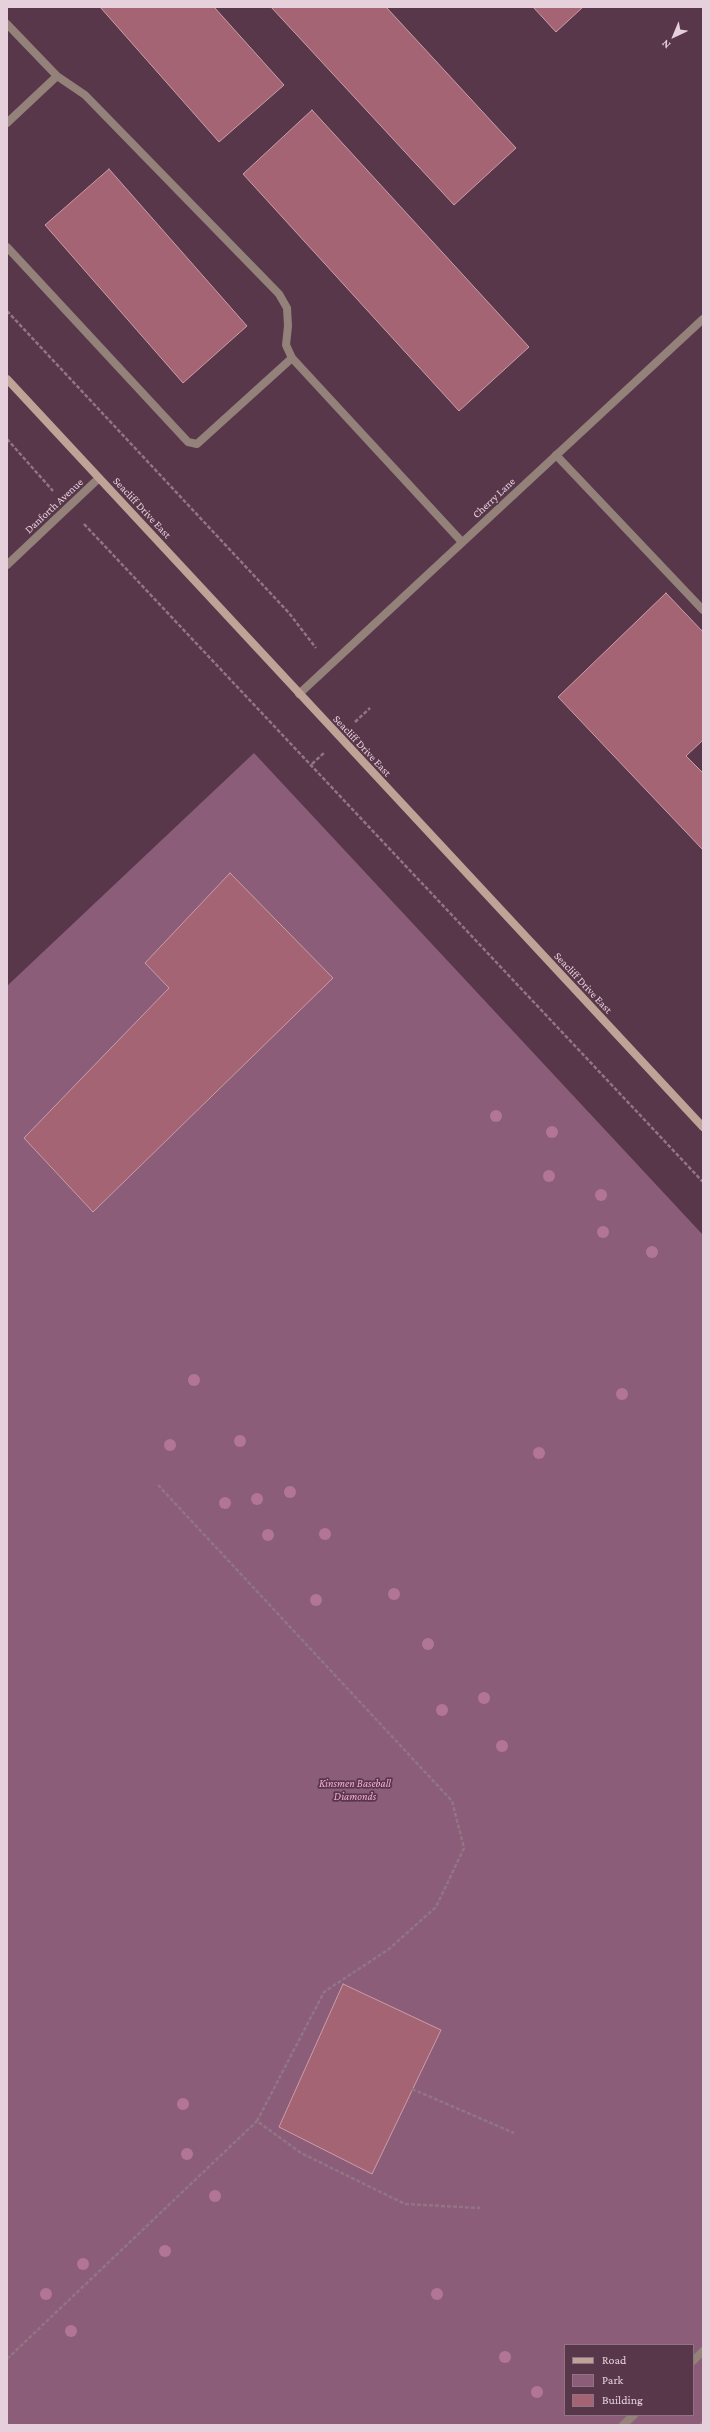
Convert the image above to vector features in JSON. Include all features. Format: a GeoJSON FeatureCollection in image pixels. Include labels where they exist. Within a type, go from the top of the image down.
{"type":"FeatureCollection","features":[{"type":"Feature","properties":{"kind":"main road","name":"Seacliff Drive East"},"geometry":{"type":"LineString","coordinates":[[7,379],[703,1127]]}},
{"type":"Feature","properties":{"kind":"street"},"geometry":{"type":"LineString","coordinates":[[7,24],[57,76],[85,95],[279,294],[287,308],[288,326],[286,345],[292,358],[462,542]]}},
{"type":"Feature","properties":{"kind":"street"},"geometry":{"type":"LineString","coordinates":[[7,123],[57,76]]}},
{"type":"Feature","properties":{"kind":"street"},"geometry":{"type":"LineString","coordinates":[[7,247],[188,442],[196,444],[292,358]]}},
{"type":"Feature","properties":{"kind":"street","name":"Cherry Lane"},"geometry":{"type":"LineString","coordinates":[[299,694],[703,319]]}},
{"type":"Feature","properties":{"kind":"street"},"geometry":{"type":"LineString","coordinates":[[556,456],[703,610]]}},
{"type":"Feature","properties":{"kind":"street","name":"Danforth Avenue"},"geometry":{"type":"LineString","coordinates":[[7,565],[99,478]]}},
{"type":"Feature","properties":{"kind":"street"},"geometry":{"type":"LineString","coordinates":[[694,2360],[703,2351]]}},
{"type":"Feature","properties":{"kind":"street"},"geometry":{"type":"LineString","coordinates":[[623,2425],[633,2416]]}},
{"type":"Feature","properties":{"kind":"path"},"geometry":{"type":"LineString","coordinates":[[7,311],[289,613],[329,666]]}},
{"type":"Feature","properties":{"kind":"path"},"geometry":{"type":"LineString","coordinates":[[7,439],[69,508],[703,1182]]}},
{"type":"Feature","properties":{"kind":"path"},"geometry":{"type":"LineString","coordinates":[[7,2359],[257,2121],[324,1992],[389,1949],[436,1908],[464,1848],[452,1801],[158,1485]]}},
{"type":"Feature","properties":{"kind":"path"},"geometry":{"type":"LineString","coordinates":[[412,2090],[514,2133]]}},
{"type":"Feature","properties":{"kind":"path"},"geometry":{"type":"LineString","coordinates":[[257,2121],[301,2153],[405,2204],[480,2208]]}},
{"type":"Feature","properties":{"kind":"path"},"geometry":{"type":"LineString","coordinates":[[700,2425],[703,2422]]}},
{"type":"Feature","properties":{"kind":"green space","name":"Kinsmen Baseball Diamonds"},"geometry":{"type":"Polygon","coordinates":[[[254,753],[703,1235],[703,2425],[7,2425],[7,986],[254,753]]]}},
{"type":"Feature","properties":{"kind":"building"},"geometry":{"type":"Polygon","coordinates":[[[100,7],[214,7],[284,85],[219,142],[100,7]]]}},
{"type":"Feature","properties":{"kind":"building"},"geometry":{"type":"Polygon","coordinates":[[[271,7],[386,7],[516,148],[454,205],[271,7]]]}},
{"type":"Feature","properties":{"kind":"building"},"geometry":{"type":"Polygon","coordinates":[[[533,7],[583,7],[556,32],[533,7]]]}},
{"type":"Feature","properties":{"kind":"building"},"geometry":{"type":"Polygon","coordinates":[[[312,110],[529,347],[459,411],[243,174],[312,110]]]}},
{"type":"Feature","properties":{"kind":"building"},"geometry":{"type":"Polygon","coordinates":[[[109,169],[247,326],[183,383],[45,225],[109,169]]]}},
{"type":"Feature","properties":{"kind":"building"},"geometry":{"type":"Polygon","coordinates":[[[666,593],[703,632],[703,740],[686,756],[703,773],[703,850],[558,697],[666,593]]]}},
{"type":"Feature","properties":{"kind":"building"},"geometry":{"type":"Polygon","coordinates":[[[230,873],[333,978],[93,1212],[24,1138],[169,988],[145,963],[230,873]]]}},
{"type":"Feature","properties":{"kind":"building"},"geometry":{"type":"Polygon","coordinates":[[[343,1984],[441,2030],[372,2174],[279,2127],[343,1984]]]}}]}
